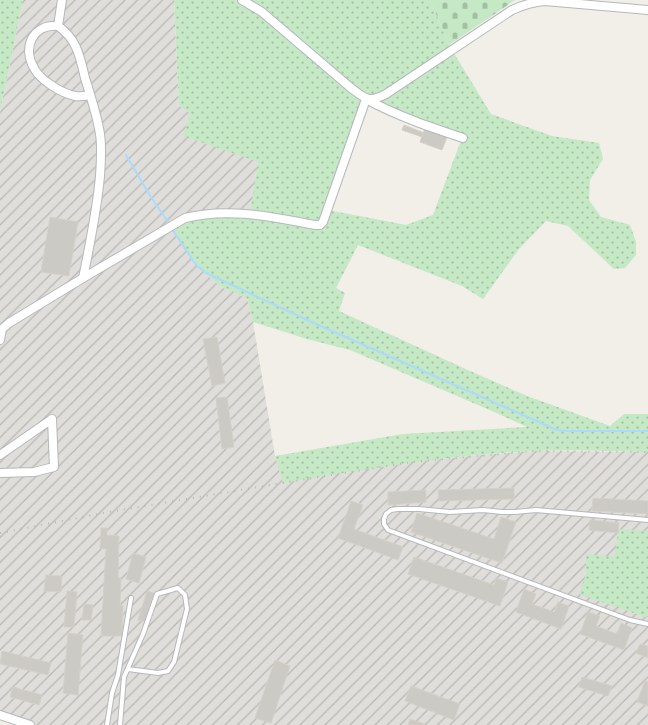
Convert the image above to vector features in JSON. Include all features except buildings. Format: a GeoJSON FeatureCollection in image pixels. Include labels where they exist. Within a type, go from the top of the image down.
{"type":"FeatureCollection","features":[{"type":"Feature","properties":{"kind":"street"},"geometry":{"type":"LineString","coordinates":[[58,26],[62,0]]}},
{"type":"Feature","properties":{"kind":"street"},"geometry":{"type":"LineString","coordinates":[[242,0],[262,12],[366,99],[405,118],[463,138]]}},
{"type":"Feature","properties":{"kind":"street"},"geometry":{"type":"LineString","coordinates":[[366,99],[386,94],[512,10],[524,4],[545,1],[648,10]]}},
{"type":"Feature","properties":{"kind":"street"},"geometry":{"type":"LineString","coordinates":[[83,278],[97,203],[101,164],[101,136],[78,50],[73,40],[66,31],[58,26],[39,30],[34,35],[29,49],[33,67],[38,75],[48,83],[73,95],[90,95]]}},
{"type":"Feature","properties":{"kind":"street"},"geometry":{"type":"LineString","coordinates":[[0,340],[2,329],[9,323],[186,218],[195,215],[238,213],[315,225],[320,224],[323,222],[366,99]]}},
{"type":"Feature","properties":{"kind":"street"},"geometry":{"type":"LineString","coordinates":[[0,454],[52,419],[54,467],[34,472],[0,473]]}},
{"type":"Feature","properties":{"kind":"street"},"geometry":{"type":"LineString","coordinates":[[0,715],[30,725]]}},
{"type":"Feature","properties":{"kind":"lane"},"geometry":{"type":"LineString","coordinates":[[648,520],[536,510],[515,512],[483,510],[450,512],[419,509],[391,510],[384,519],[384,524],[388,530],[621,617],[648,624]]}},
{"type":"Feature","properties":{"kind":"lane"},"geometry":{"type":"LineString","coordinates":[[120,725],[124,677],[143,634],[157,594],[178,588],[186,595],[187,609],[174,662],[168,671],[128,669]]}},
{"type":"Feature","properties":{"kind":"lane"},"geometry":{"type":"LineString","coordinates":[[107,725],[112,693],[118,675],[131,598]]}},
{"type":"Feature","properties":{"kind":"shaded area"},"geometry":{"type":"Polygon","coordinates":[[[23,0],[174,0],[179,106],[190,113],[188,123],[258,162],[251,214],[170,227],[196,265],[221,287],[247,298],[253,322],[275,456],[283,482],[412,462],[479,455],[534,451],[648,452],[648,725],[30,725],[0,715],[0,112],[23,0]]]}},
{"type":"Feature","properties":{"kind":"green space"},"geometry":{"type":"Polygon","coordinates":[[[0,0],[23,0],[0,112],[0,0]]]}},
{"type":"Feature","properties":{"kind":"green space"},"geometry":{"type":"Polygon","coordinates":[[[174,0],[430,0],[449,45],[491,114],[552,136],[599,143],[603,159],[590,180],[589,200],[601,217],[630,225],[636,242],[636,255],[625,268],[614,269],[568,226],[546,221],[519,249],[483,299],[462,286],[358,245],[336,288],[345,293],[339,311],[527,396],[610,426],[624,414],[648,414],[648,452],[562,450],[502,453],[408,463],[283,483],[275,456],[403,434],[527,427],[350,350],[253,322],[247,298],[221,287],[196,265],[170,226],[185,218],[250,214],[258,162],[183,136],[190,113],[179,106],[174,0]],[[366,99],[328,210],[406,225],[433,215],[462,138],[366,99]]]}},
{"type":"Feature","properties":{"kind":"green space"},"geometry":{"type":"Polygon","coordinates":[[[430,0],[515,0],[449,45],[430,0]]]}},
{"type":"Feature","properties":{"kind":"green space"},"geometry":{"type":"Polygon","coordinates":[[[619,529],[648,531],[648,617],[579,594],[586,574],[586,554],[614,557],[619,529]]]}},
{"type":"Feature","properties":{"kind":"waterway"},"geometry":{"type":"LineString","coordinates":[[126,155],[170,225]]}},
{"type":"Feature","properties":{"kind":"waterway"},"geometry":{"type":"LineString","coordinates":[[172,229],[196,265],[206,273],[316,324],[557,430],[648,431]]}},
{"type":"Feature","properties":{"kind":"railway"},"geometry":{"type":"LineString","coordinates":[[0,533],[109,512],[412,462],[534,451],[648,452]]}}]}
